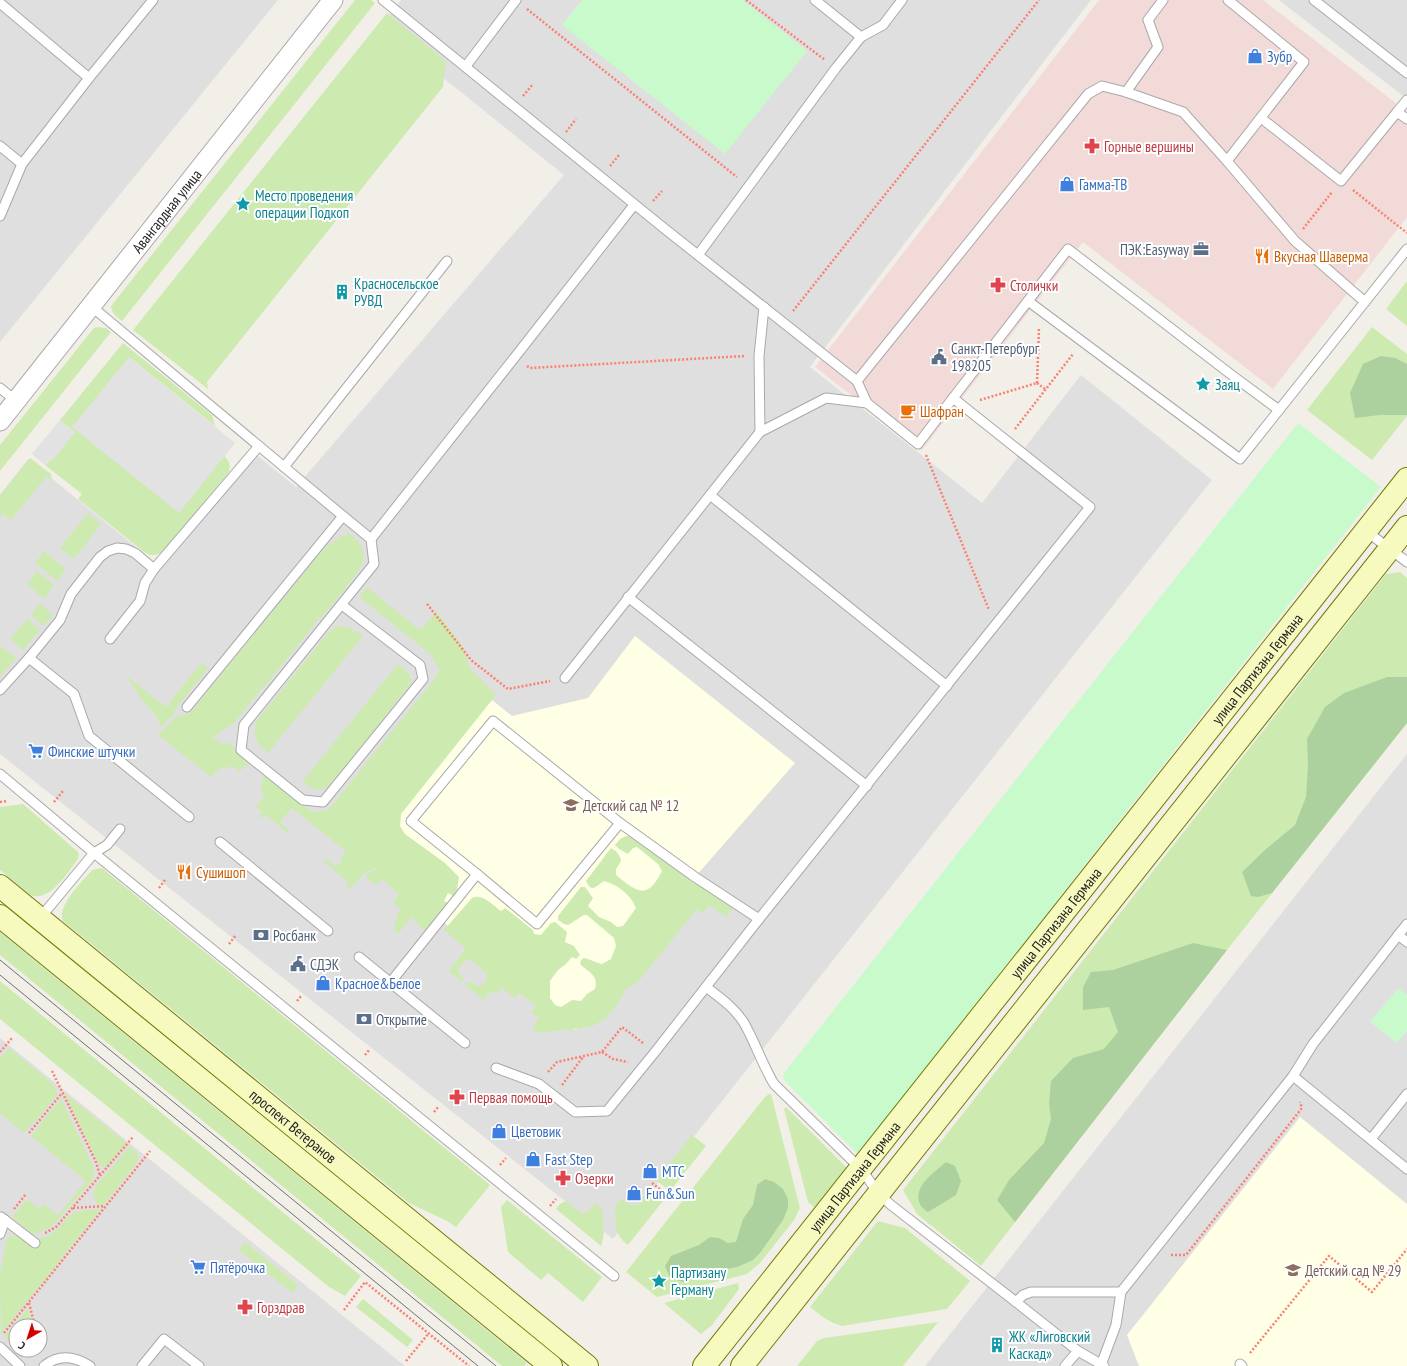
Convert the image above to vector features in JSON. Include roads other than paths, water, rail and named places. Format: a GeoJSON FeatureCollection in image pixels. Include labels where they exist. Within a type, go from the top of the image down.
{"type":"FeatureCollection","features":[{"type":"Feature","properties":{"kind":"main road","name":"улица Партизана Германа"},"geometry":{"type":"LineString","coordinates":[[704,1366],[1407,479]]}},
{"type":"Feature","properties":{"kind":"main road","name":"улица Партизана Германа"},"geometry":{"type":"LineString","coordinates":[[742,1366],[1407,527]]}},
{"type":"Feature","properties":{"kind":"main road","name":"проспект Ветеранов"},"geometry":{"type":"LineString","coordinates":[[0,886],[587,1366]]}},
{"type":"Feature","properties":{"kind":"main road","name":"проспект Ветеранов"},"geometry":{"type":"LineString","coordinates":[[0,916],[551,1366]]}},
{"type":"Feature","properties":{"kind":"street","name":"Авангардная улица"},"geometry":{"type":"LineString","coordinates":[[0,421],[333,0]]}},
{"type":"Feature","properties":{"kind":"lane"},"geometry":{"type":"LineString","coordinates":[[0,216],[22,164],[89,78],[153,0]]}},
{"type":"Feature","properties":{"kind":"lane"},"geometry":{"type":"LineString","coordinates":[[383,0],[466,66],[634,205],[857,381],[867,404],[918,444],[1068,249],[1279,410]]}},
{"type":"Feature","properties":{"kind":"lane"},"geometry":{"type":"LineString","coordinates":[[466,66],[516,0]]}},
{"type":"Feature","properties":{"kind":"lane"},"geometry":{"type":"LineString","coordinates":[[815,0],[861,37]]}},
{"type":"Feature","properties":{"kind":"lane"},"geometry":{"type":"LineString","coordinates":[[698,255],[836,68],[861,37],[883,25],[902,0]]}},
{"type":"Feature","properties":{"kind":"lane"},"geometry":{"type":"LineString","coordinates":[[1126,92],[1158,47],[1148,20],[1164,0]]}},
{"type":"Feature","properties":{"kind":"lane"},"geometry":{"type":"LineString","coordinates":[[1227,162],[1304,62],[1228,0]]}},
{"type":"Feature","properties":{"kind":"lane"},"geometry":{"type":"LineString","coordinates":[[1314,0],[1407,74]]}},
{"type":"Feature","properties":{"kind":"lane"},"geometry":{"type":"LineString","coordinates":[[0,3],[89,78]]}},
{"type":"Feature","properties":{"kind":"lane"},"geometry":{"type":"LineString","coordinates":[[857,381],[1088,94],[1102,86],[1126,92],[1182,112],[1294,241],[1365,302]]}},
{"type":"Feature","properties":{"kind":"lane"},"geometry":{"type":"LineString","coordinates":[[1261,118],[1341,181],[1407,100]]}},
{"type":"Feature","properties":{"kind":"lane"},"geometry":{"type":"LineString","coordinates":[[1397,112],[1407,119]]}},
{"type":"Feature","properties":{"kind":"lane"},"geometry":{"type":"LineString","coordinates":[[0,146],[22,164]]}},
{"type":"Feature","properties":{"kind":"lane"},"geometry":{"type":"LineString","coordinates":[[371,539],[634,205]]}},
{"type":"Feature","properties":{"kind":"lane"},"geometry":{"type":"LineString","coordinates":[[1028,301],[1240,459],[1407,249]]}},
{"type":"Feature","properties":{"kind":"lane"},"geometry":{"type":"LineString","coordinates":[[284,467],[447,261]]}},
{"type":"Feature","properties":{"kind":"lane"},"geometry":{"type":"LineString","coordinates":[[91,306],[371,539],[374,564],[244,725],[241,750],[303,800],[324,802],[423,679],[420,665],[342,605]]}},
{"type":"Feature","properties":{"kind":"lane"},"geometry":{"type":"LineString","coordinates":[[760,432],[758,356],[764,307]]}},
{"type":"Feature","properties":{"kind":"lane"},"geometry":{"type":"LineString","coordinates":[[0,388],[16,400]]}},
{"type":"Feature","properties":{"kind":"lane"},"geometry":{"type":"LineString","coordinates":[[565,678],[760,432],[826,398],[867,404]]}},
{"type":"Feature","properties":{"kind":"lane"},"geometry":{"type":"LineString","coordinates":[[496,1068],[538,1084],[575,1112],[607,1111],[1090,507],[953,398]]}},
{"type":"Feature","properties":{"kind":"lane"},"geometry":{"type":"LineString","coordinates":[[110,638],[140,601],[145,583],[154,569],[258,446]]}},
{"type":"Feature","properties":{"kind":"lane"},"geometry":{"type":"LineString","coordinates":[[710,494],[947,686]]}},
{"type":"Feature","properties":{"kind":"lane"},"geometry":{"type":"LineString","coordinates":[[187,707],[343,516]]}},
{"type":"Feature","properties":{"kind":"lane"},"geometry":{"type":"LineString","coordinates":[[1366,531],[1407,562]]}},
{"type":"Feature","properties":{"kind":"lane"},"geometry":{"type":"LineString","coordinates":[[0,690],[60,620],[71,594],[100,557],[108,551],[117,548],[126,549],[135,553],[154,569]]}},
{"type":"Feature","properties":{"kind":"lane"},"geometry":{"type":"LineString","coordinates":[[628,597],[866,786]]}},
{"type":"Feature","properties":{"kind":"lane"},"geometry":{"type":"LineString","coordinates":[[29,658],[74,694],[89,736],[151,792],[189,817]]}},
{"type":"Feature","properties":{"kind":"lane"},"geometry":{"type":"LineString","coordinates":[[620,823],[537,924],[411,822],[493,721],[620,823],[695,877],[759,919]]}},
{"type":"Feature","properties":{"kind":"lane"},"geometry":{"type":"LineString","coordinates":[[0,774],[94,853],[614,1276]]}},
{"type":"Feature","properties":{"kind":"lane"},"geometry":{"type":"LineString","coordinates":[[40,918],[94,853],[107,845],[120,829]]}},
{"type":"Feature","properties":{"kind":"lane"},"geometry":{"type":"LineString","coordinates":[[220,842],[328,931]]}},
{"type":"Feature","properties":{"kind":"lane"},"geometry":{"type":"LineString","coordinates":[[390,983],[477,874]]}},
{"type":"Feature","properties":{"kind":"lane"},"geometry":{"type":"LineString","coordinates":[[706,987],[731,1006],[743,1022],[774,1084],[861,1168],[879,1194],[891,1205],[1078,1351],[1103,1365],[1116,1325],[1122,1292],[1293,1076],[1313,1044],[1407,924]]}},
{"type":"Feature","properties":{"kind":"lane"},"geometry":{"type":"LineString","coordinates":[[1398,935],[1407,942]]}},
{"type":"Feature","properties":{"kind":"lane"},"geometry":{"type":"LineString","coordinates":[[359,957],[465,1043]]}},
{"type":"Feature","properties":{"kind":"lane"},"geometry":{"type":"LineString","coordinates":[[1293,1076],[1407,1169]]}},
{"type":"Feature","properties":{"kind":"lane"},"geometry":{"type":"LineString","coordinates":[[1371,1139],[1407,1094]]}},
{"type":"Feature","properties":{"kind":"lane"},"geometry":{"type":"LineString","coordinates":[[0,1234],[2,1218]]}},
{"type":"Feature","properties":{"kind":"lane"},"geometry":{"type":"LineString","coordinates":[[2,1218],[32,1241]]}},
{"type":"Feature","properties":{"kind":"lane"},"geometry":{"type":"LineString","coordinates":[[1016,1302],[1023,1295],[1031,1292],[1122,1292]]}},
{"type":"Feature","properties":{"kind":"lane"},"geometry":{"type":"LineString","coordinates":[[142,1366],[164,1339],[199,1366]]}},
{"type":"Feature","properties":{"kind":"lane"},"geometry":{"type":"LineString","coordinates":[[0,1347],[20,1366]]}},
{"type":"Feature","properties":{"kind":"lane"},"geometry":{"type":"LineString","coordinates":[[1066,1366],[1078,1351]]}},
{"type":"Feature","properties":{"kind":"lane"},"geometry":{"type":"LineString","coordinates":[[44,1366],[50,1360],[67,1357],[84,1362],[90,1366]]}},
{"type":"Feature","properties":{"kind":"tram line"},"geometry":{"type":"LineString","coordinates":[[0,960],[496,1366]]}},
{"type":"Feature","properties":{"kind":"tram line"},"geometry":{"type":"LineString","coordinates":[[0,975],[478,1366]]}},
{"type":"Feature","properties":{"kind":"place","name":"Зубр"},"geometry":{"type":"Point","coordinates":[1255,56]}},
{"type":"Feature","properties":{"kind":"place","name":"Горные вершины"},"geometry":{"type":"Point","coordinates":[1092,146]}},
{"type":"Feature","properties":{"kind":"place","name":"Гамма-ТВ"},"geometry":{"type":"Point","coordinates":[1067,184]}},
{"type":"Feature","properties":{"kind":"place","name":"Место проведения операции Подкоп"},"geometry":{"type":"Point","coordinates":[243,204]}},
{"type":"Feature","properties":{"kind":"place","name":"ПЭК:Easyway"},"geometry":{"type":"Point","coordinates":[1201,249]}},
{"type":"Feature","properties":{"kind":"place","name":"Вкусная Шаверма"},"geometry":{"type":"Point","coordinates":[1262,256]}},
{"type":"Feature","properties":{"kind":"place","name":"Столички"},"geometry":{"type":"Point","coordinates":[998,285]}},
{"type":"Feature","properties":{"kind":"place","name":"Красносельское РУВД"},"geometry":{"type":"Point","coordinates":[342,292]}},
{"type":"Feature","properties":{"kind":"place","name":"Санкт-Петербург 198205"},"geometry":{"type":"Point","coordinates":[939,357]}},
{"type":"Feature","properties":{"kind":"place","name":"Заяц"},"geometry":{"type":"Point","coordinates":[1203,384]}},
{"type":"Feature","properties":{"kind":"place","name":"Шафран"},"geometry":{"type":"Point","coordinates":[908,411]}},
{"type":"Feature","properties":{"kind":"place","name":"Финские штучки"},"geometry":{"type":"Point","coordinates":[36,751]}},
{"type":"Feature","properties":{"kind":"place","name":"Детский сад № 12"},"geometry":{"type":"Point","coordinates":[571,805]}},
{"type":"Feature","properties":{"kind":"place","name":"Сушишоп"},"geometry":{"type":"Point","coordinates":[184,872]}},
{"type":"Feature","properties":{"kind":"place","name":"Росбанк"},"geometry":{"type":"Point","coordinates":[261,935]}},
{"type":"Feature","properties":{"kind":"place","name":"СДЭК"},"geometry":{"type":"Point","coordinates":[298,964]}},
{"type":"Feature","properties":{"kind":"place","name":"Красное&Белое"},"geometry":{"type":"Point","coordinates":[323,983]}},
{"type":"Feature","properties":{"kind":"place","name":"Открытие"},"geometry":{"type":"Point","coordinates":[364,1019]}},
{"type":"Feature","properties":{"kind":"place","name":"Первая помощь"},"geometry":{"type":"Point","coordinates":[457,1097]}},
{"type":"Feature","properties":{"kind":"place","name":"Цветовик"},"geometry":{"type":"Point","coordinates":[499,1131]}},
{"type":"Feature","properties":{"kind":"place","name":"Fast Step"},"geometry":{"type":"Point","coordinates":[533,1159]}},
{"type":"Feature","properties":{"kind":"place","name":"МТС"},"geometry":{"type":"Point","coordinates":[650,1171]}},
{"type":"Feature","properties":{"kind":"place","name":"Озерки"},"geometry":{"type":"Point","coordinates":[563,1178]}},
{"type":"Feature","properties":{"kind":"place","name":"Fun&Sun"},"geometry":{"type":"Point","coordinates":[634,1193]}},
{"type":"Feature","properties":{"kind":"place","name":"Пятёрочка"},"geometry":{"type":"Point","coordinates":[198,1267]}},
{"type":"Feature","properties":{"kind":"place","name":"Детский сад № 29"},"geometry":{"type":"Point","coordinates":[1293,1270]}},
{"type":"Feature","properties":{"kind":"place","name":"Партизану Герману"},"geometry":{"type":"Point","coordinates":[659,1281]}},
{"type":"Feature","properties":{"kind":"place","name":"Горздрав"},"geometry":{"type":"Point","coordinates":[245,1307]}},
{"type":"Feature","properties":{"kind":"place","name":"ЖК «Лиговский Каскад»"},"geometry":{"type":"Point","coordinates":[997,1345]}}]}
